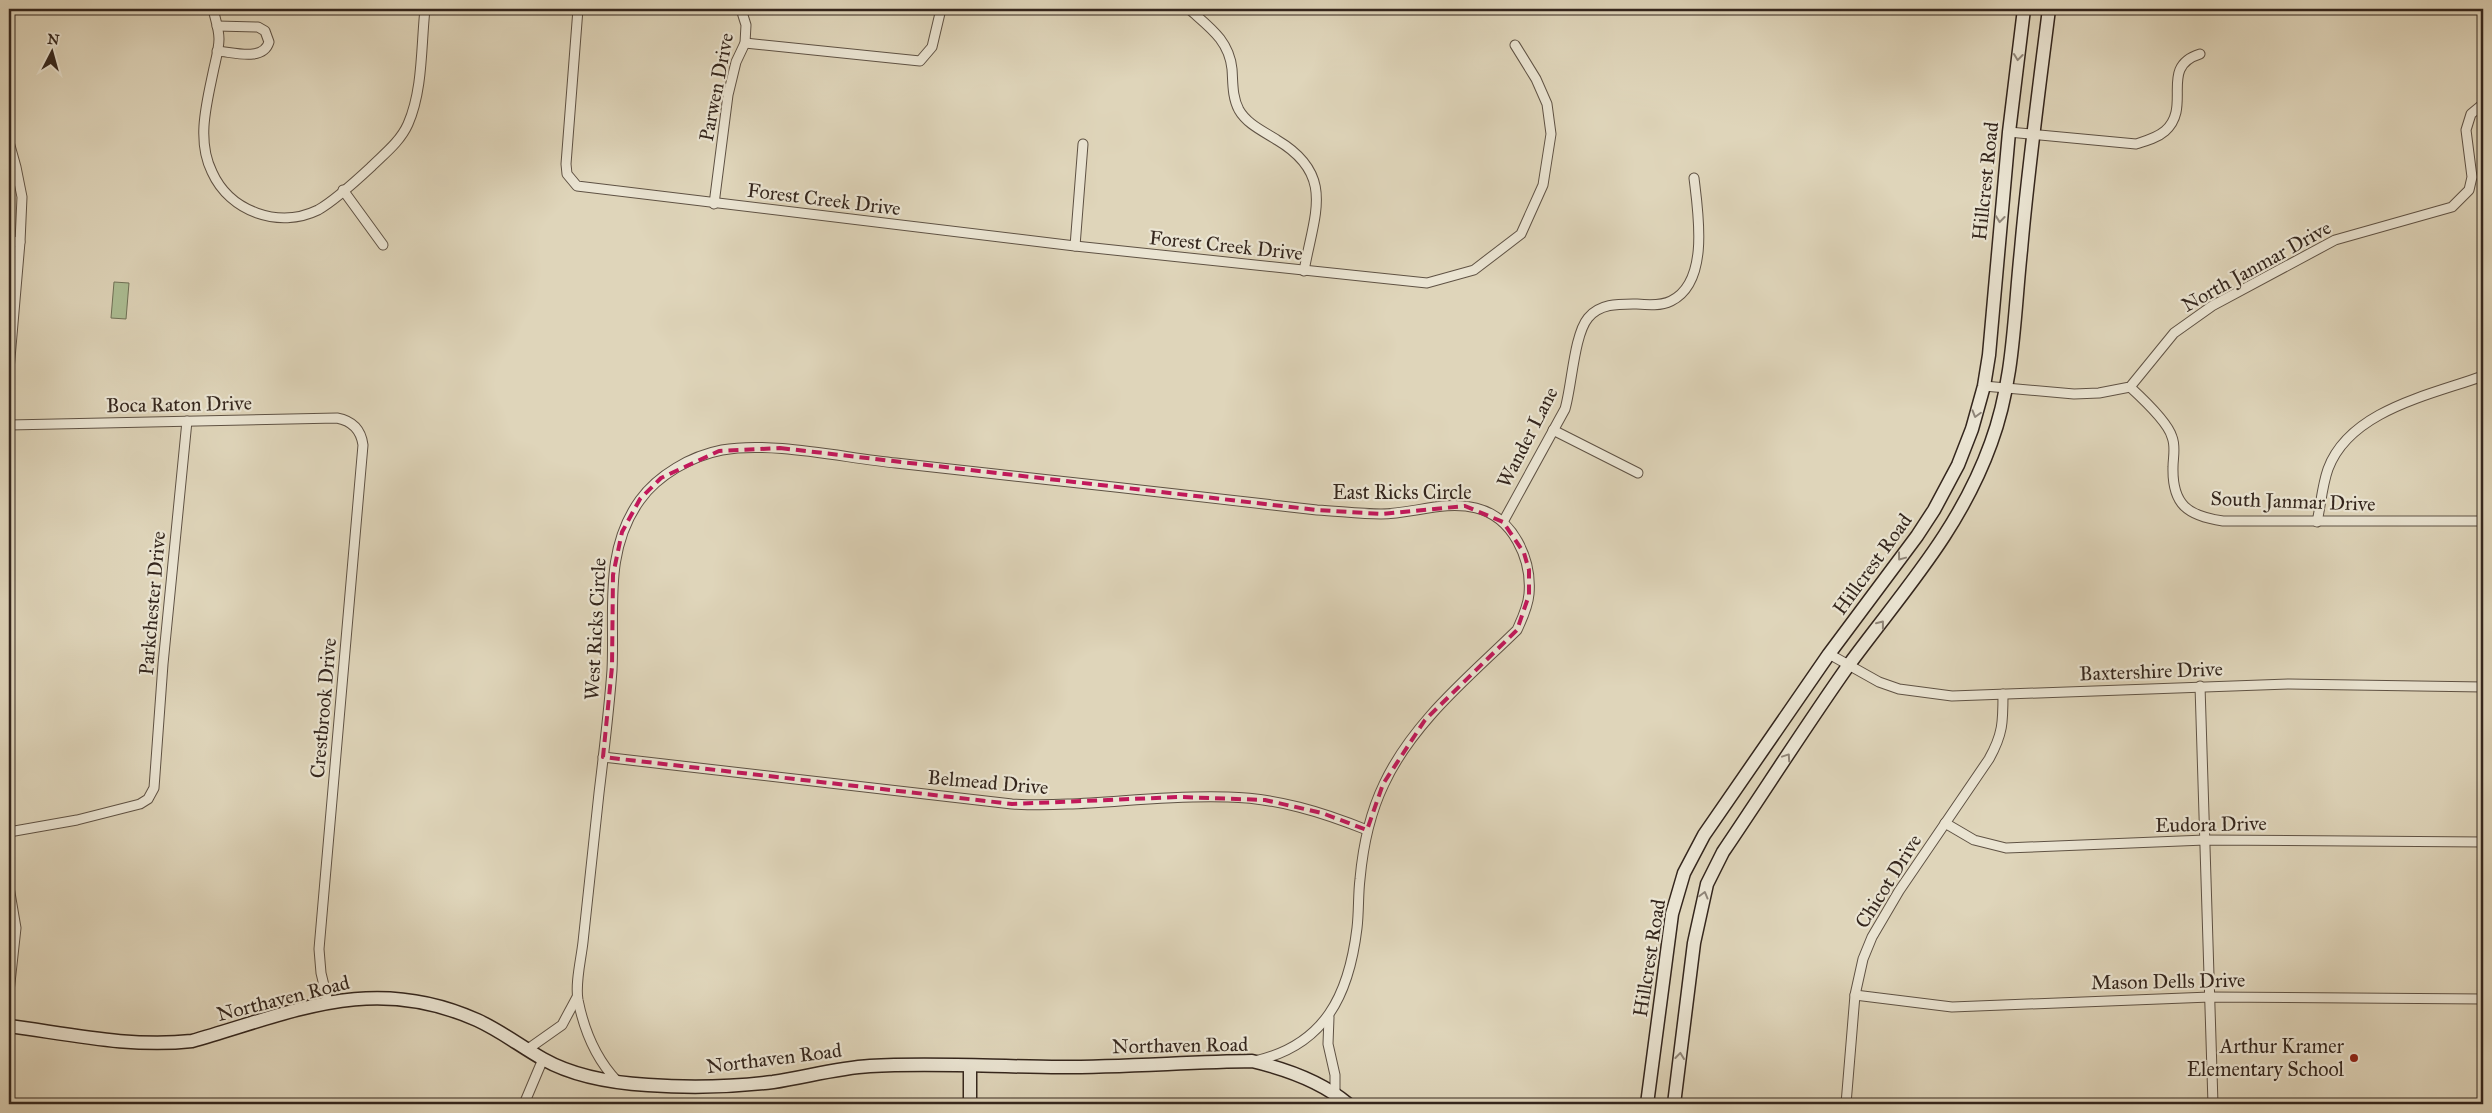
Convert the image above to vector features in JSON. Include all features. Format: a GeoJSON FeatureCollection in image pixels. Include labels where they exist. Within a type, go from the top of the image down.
{"type":"FeatureCollection","features":[{"type":"Feature","properties":{"kind":"main road","name":"Hillcrest Road"},"geometry":{"type":"LineString","coordinates":[[1648,1104],[1672,914],[1684,874],[1704,835],[1829,654],[1934,510],[1958,465],[1972,429],[1984,386],[1993,330],[1997,248],[2024,9]]}},
{"type":"Feature","properties":{"kind":"main road","name":"Hillcrest Road"},"geometry":{"type":"LineString","coordinates":[[1674,1104],[1694,943],[1707,884],[1723,852],[1848,666],[1933,555],[1952,527],[1976,481],[1992,441],[2005,389],[2015,330],[2033,135],[2049,9]]}},
{"type":"Feature","properties":{"kind":"main road","name":"Northaven Road"},"geometry":{"type":"LineString","coordinates":[[9,1026],[146,1044],[169,1043],[192,1041],[328,1002],[372,997],[424,1002],[479,1021],[543,1059],[564,1068],[617,1081],[666,1086],[739,1086],[862,1067],[1062,1066],[1252,1061],[1278,1067],[1304,1078],[1335,1094],[1348,1104]]}},
{"type":"Feature","properties":{"kind":"main road"},"geometry":{"type":"LineString","coordinates":[[970,1066],[970,1104]]}},
{"type":"Feature","properties":{"kind":"street"},"geometry":{"type":"LineString","coordinates":[[213,9],[217,26],[217,51],[206,103],[204,132],[205,149],[212,174],[231,196],[249,212],[276,218],[299,217],[319,209],[359,178],[399,138],[407,125],[416,99],[425,9]]}},
{"type":"Feature","properties":{"kind":"street","name":"Forest Creek Drive"},"geometry":{"type":"LineString","coordinates":[[578,9],[566,147],[567,174],[571,182],[583,188],[1075,246],[1427,283],[1474,270],[1521,234],[1543,185],[1551,134],[1547,104],[1536,79],[1515,45]]}},
{"type":"Feature","properties":{"kind":"street","name":"Parwen Drive"},"geometry":{"type":"LineString","coordinates":[[714,204],[728,95],[736,62],[745,43],[746,25],[741,9]]}},
{"type":"Feature","properties":{"kind":"street"},"geometry":{"type":"LineString","coordinates":[[745,43],[920,60],[932,47],[942,9]]}},
{"type":"Feature","properties":{"kind":"street"},"geometry":{"type":"LineString","coordinates":[[1189,9],[1220,36],[1229,51],[1233,93],[1242,116],[1291,148],[1308,165],[1315,178],[1317,195],[1304,271]]}},
{"type":"Feature","properties":{"kind":"street"},"geometry":{"type":"LineString","coordinates":[[217,26],[258,27],[265,31],[269,42],[265,50],[257,54],[217,51]]}},
{"type":"Feature","properties":{"kind":"street"},"geometry":{"type":"LineString","coordinates":[[2009,132],[2136,144],[2153,139],[2165,131],[2172,122],[2179,97],[2179,67],[2187,58],[2200,54]]}},
{"type":"Feature","properties":{"kind":"street","name":"North Janmar Drive"},"geometry":{"type":"LineString","coordinates":[[2130,387],[2174,333],[2212,306],[2335,240],[2441,210],[2456,203],[2469,190],[2472,177],[2466,130],[2468,121],[2471,114],[2483,104]]}},
{"type":"Feature","properties":{"kind":"street"},"geometry":{"type":"LineString","coordinates":[[9,142],[22,197],[9,370]]}},
{"type":"Feature","properties":{"kind":"street"},"geometry":{"type":"LineString","coordinates":[[1075,246],[1083,144]]}},
{"type":"Feature","properties":{"kind":"street","name":"Wander Lane"},"geometry":{"type":"LineString","coordinates":[[1503,522],[1565,409],[1580,338],[1588,318],[1597,309],[1606,306],[1670,302],[1684,291],[1690,283],[1695,268],[1700,229],[1694,178]]}},
{"type":"Feature","properties":{"kind":"street"},"geometry":{"type":"LineString","coordinates":[[343,190],[383,245]]}},
{"type":"Feature","properties":{"kind":"street"},"geometry":{"type":"LineString","coordinates":[[9,241],[20,242]]}},
{"type":"Feature","properties":{"kind":"street"},"geometry":{"type":"LineString","coordinates":[[2317,522],[2328,468],[2342,445],[2351,435],[2364,424],[2388,411],[2483,376]]}},
{"type":"Feature","properties":{"kind":"street"},"geometry":{"type":"LineString","coordinates":[[1984,386],[2074,394],[2100,393],[2130,387]]}},
{"type":"Feature","properties":{"kind":"street","name":"South Janmar Drive"},"geometry":{"type":"LineString","coordinates":[[2130,387],[2172,435],[2173,484],[2177,498],[2185,509],[2207,519],[2317,522],[2483,521]]}},
{"type":"Feature","properties":{"kind":"street","name":"Boca Raton Drive"},"geometry":{"type":"LineString","coordinates":[[9,426],[337,418],[349,422]]}},
{"type":"Feature","properties":{"kind":"street","name":"Parkchester Drive"},"geometry":{"type":"LineString","coordinates":[[9,832],[77,820],[140,804],[148,799],[154,788],[163,664],[187,422]]}},
{"type":"Feature","properties":{"kind":"street","name":"Crestbrook Drive"},"geometry":{"type":"LineString","coordinates":[[328,1002],[320,974],[319,949],[364,445],[360,431],[349,422]]}},
{"type":"Feature","properties":{"kind":"street"},"geometry":{"type":"LineString","coordinates":[[1553,430],[1638,474]]}},
{"type":"Feature","properties":{"kind":"street","name":"West Ricks Circle"},"geometry":{"type":"LineString","coordinates":[[528,1049],[562,1025],[577,997],[604,757],[612,667],[613,575],[617,548],[626,525],[640,499],[661,478],[681,465],[701,456],[719,451],[751,447],[780,448],[1006,475]]}},
{"type":"Feature","properties":{"kind":"street","name":"East Ricks Circle"},"geometry":{"type":"LineString","coordinates":[[1006,475],[1372,514],[1465,506],[1491,514],[1503,522],[1524,553],[1528,570],[1529,595],[1525,614],[1517,630],[1425,720],[1400,753],[1383,784],[1367,830],[1353,950],[1340,991],[1329,1016],[1308,1038],[1293,1049],[1277,1056],[1252,1061]]}},
{"type":"Feature","properties":{"kind":"street","name":"Baxtershire Drive"},"geometry":{"type":"LineString","coordinates":[[1829,654],[1848,666],[1899,689],[1952,696],[2289,684],[2483,688]]}},
{"type":"Feature","properties":{"kind":"street"},"geometry":{"type":"LineString","coordinates":[[2200,686],[2213,1104]]}},
{"type":"Feature","properties":{"kind":"street","name":"Chicot Drive"},"geometry":{"type":"LineString","coordinates":[[1846,1104],[1855,995],[1863,959],[1875,931],[1899,891],[2000,740],[2003,721],[2003,694]]}},
{"type":"Feature","properties":{"kind":"street","name":"Belmead Drive"},"geometry":{"type":"LineString","coordinates":[[604,757],[1012,804],[1058,805],[1180,797],[1256,799],[1290,804],[1367,830]]}},
{"type":"Feature","properties":{"kind":"street","name":"Eudora Drive"},"geometry":{"type":"LineString","coordinates":[[1945,824],[1974,840],[2006,848],[2205,840],[2483,842]]}},
{"type":"Feature","properties":{"kind":"street"},"geometry":{"type":"LineString","coordinates":[[9,887],[16,928],[9,992]]}},
{"type":"Feature","properties":{"kind":"street","name":"Mason Dells Drive"},"geometry":{"type":"LineString","coordinates":[[1855,995],[1952,1007],[2210,997],[2483,999]]}},
{"type":"Feature","properties":{"kind":"street","name":"West Ricks Circle"},"geometry":{"type":"LineString","coordinates":[[577,997],[594,1049],[604,1068],[617,1081]]}},
{"type":"Feature","properties":{"kind":"street","name":"East Ricks Circle"},"geometry":{"type":"LineString","coordinates":[[1329,1016],[1328,1044],[1335,1075],[1335,1094]]}},
{"type":"Feature","properties":{"kind":"street"},"geometry":{"type":"LineString","coordinates":[[524,1104],[543,1059]]}},
{"type":"Feature","properties":{"kind":"highlighted area"},"geometry":{"type":"Polygon","coordinates":[[[780,448],[1317,510],[1381,514],[1465,506],[1503,522],[1524,553],[1529,570],[1529,595],[1517,630],[1425,720],[1383,784],[1367,830],[1322,813],[1265,800],[1180,797],[1012,804],[603,757],[612,667],[613,575],[622,532],[640,499],[661,478],[719,451],[780,448]]]}},
{"type":"Feature","properties":{"kind":"green space"},"geometry":{"type":"Polygon","coordinates":[[[114,282],[129,283],[126,319],[111,318],[114,282]]]}},
{"type":"Feature","properties":{"kind":"place","name":"Arthur Kramer Elementary School"},"geometry":{"type":"Point","coordinates":[2354,1058]}}]}
